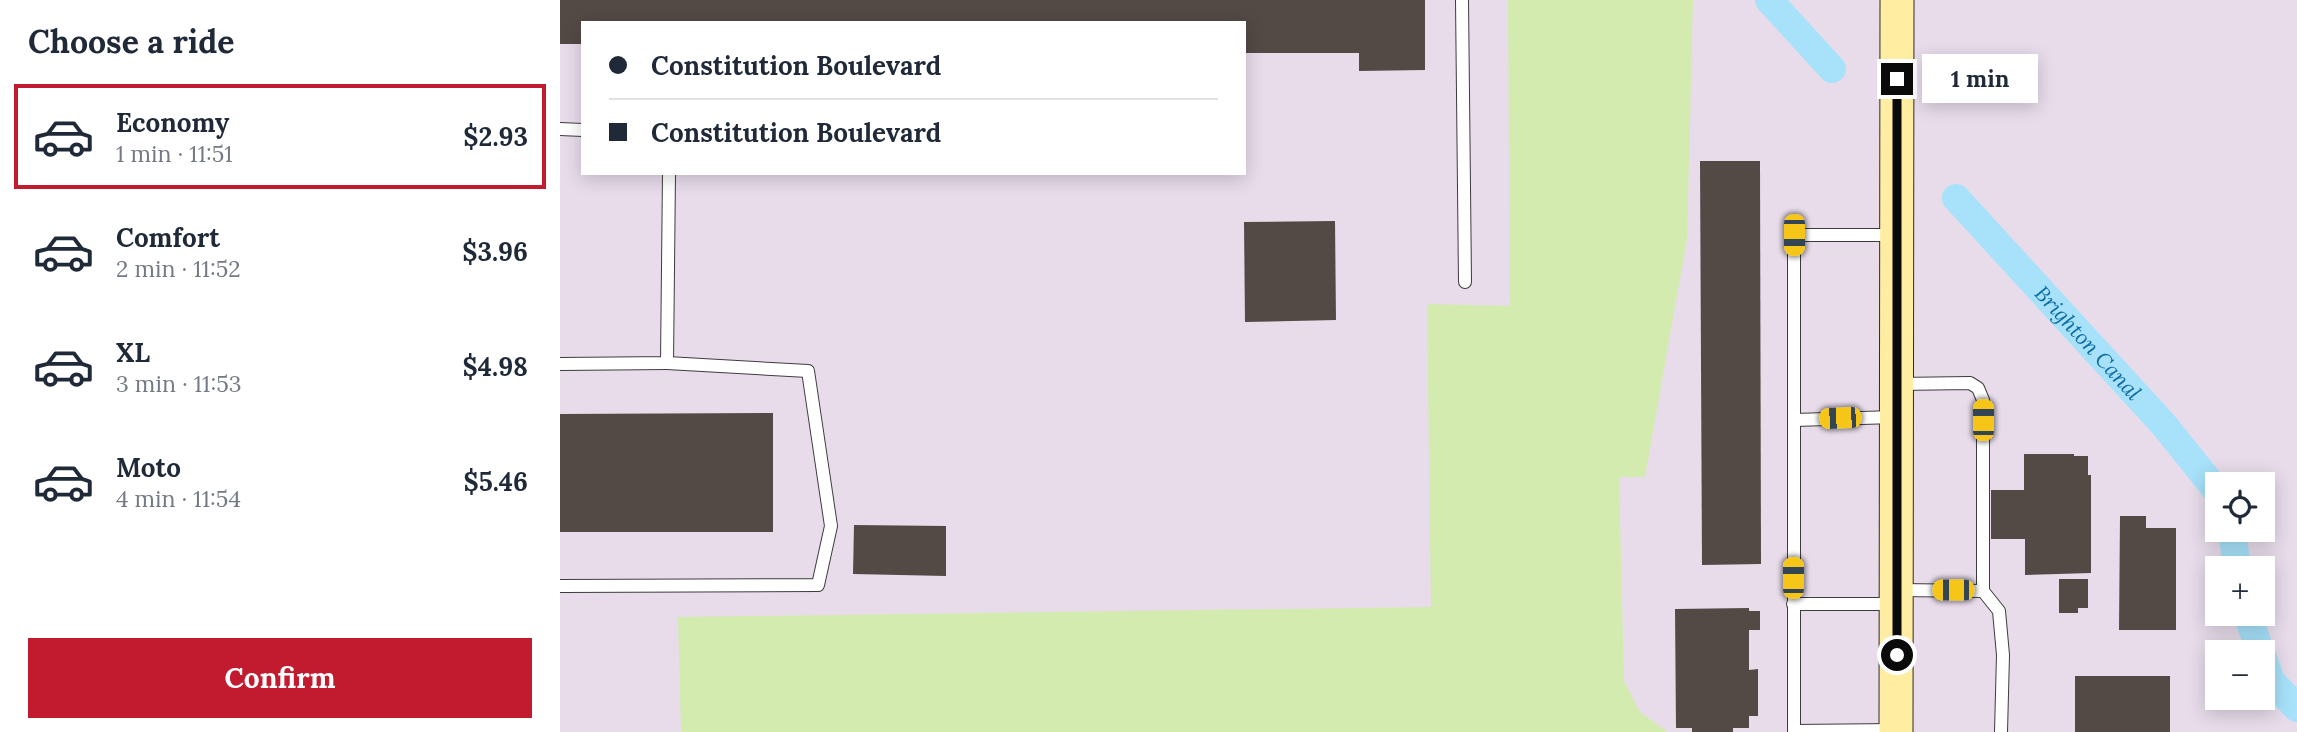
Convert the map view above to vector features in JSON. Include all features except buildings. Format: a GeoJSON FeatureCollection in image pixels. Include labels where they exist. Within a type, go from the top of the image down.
{"type":"FeatureCollection","features":[{"type":"Feature","properties":{"kind":"street"},"geometry":{"type":"LineString","coordinates":[[1896,731],[1897,0]]}},
{"type":"Feature","properties":{"kind":"lane"},"geometry":{"type":"LineString","coordinates":[[1462,0],[1465,282]]}},
{"type":"Feature","properties":{"kind":"lane"},"geometry":{"type":"LineString","coordinates":[[560,129],[581,130]]}},
{"type":"Feature","properties":{"kind":"lane"},"geometry":{"type":"LineString","coordinates":[[667,363],[670,175]]}},
{"type":"Feature","properties":{"kind":"lane"},"geometry":{"type":"LineString","coordinates":[[1896,731],[1794,731],[1794,235],[1898,236]]}},
{"type":"Feature","properties":{"kind":"lane"},"geometry":{"type":"LineString","coordinates":[[560,364],[667,363],[808,371],[831,526],[818,585],[560,586]]}},
{"type":"Feature","properties":{"kind":"lane"},"geometry":{"type":"LineString","coordinates":[[1898,384],[1969,383],[1978,388],[1983,400],[1983,590],[1999,611],[2003,654],[2001,732]]}},
{"type":"Feature","properties":{"kind":"lane"},"geometry":{"type":"LineString","coordinates":[[1794,420],[1898,417]]}},
{"type":"Feature","properties":{"kind":"lane"},"geometry":{"type":"LineString","coordinates":[[1793,604],[1983,590]]}},
{"type":"Feature","properties":{"kind":"shaded area"},"geometry":{"type":"Polygon","coordinates":[[[560,0],[2297,0],[2297,732],[560,732],[560,0]]]}},
{"type":"Feature","properties":{"kind":"green space"},"geometry":{"type":"Polygon","coordinates":[[[1508,0],[1693,0],[1687,239],[1645,477],[1619,477],[1624,681],[1640,712],[1668,732],[681,732],[678,617],[1431,607],[1427,304],[1510,306],[1508,0]]]}},
{"type":"Feature","properties":{"kind":"waterway","name":"Brighton Canal"},"geometry":{"type":"LineString","coordinates":[[1769,0],[1832,69]]}},
{"type":"Feature","properties":{"kind":"waterway","name":"Brighton Canal"},"geometry":{"type":"LineString","coordinates":[[1956,198],[2164,425],[2205,476]]}},
{"type":"Feature","properties":{"kind":"waterway","name":"Brighton Canal"},"geometry":{"type":"LineString","coordinates":[[2234,542],[2235,556]]}},
{"type":"Feature","properties":{"kind":"waterway","name":"Brighton Canal"},"geometry":{"type":"LineString","coordinates":[[2251,626],[2256,640]]}},
{"type":"Feature","properties":{"kind":"waterway","name":"Brighton Canal"},"geometry":{"type":"LineString","coordinates":[[2275,685],[2297,708]]}},
{"type":"Feature","properties":{"kind":"route"},"geometry":{"type":"LineString","coordinates":[[1897,79],[1897,655]]}}]}
